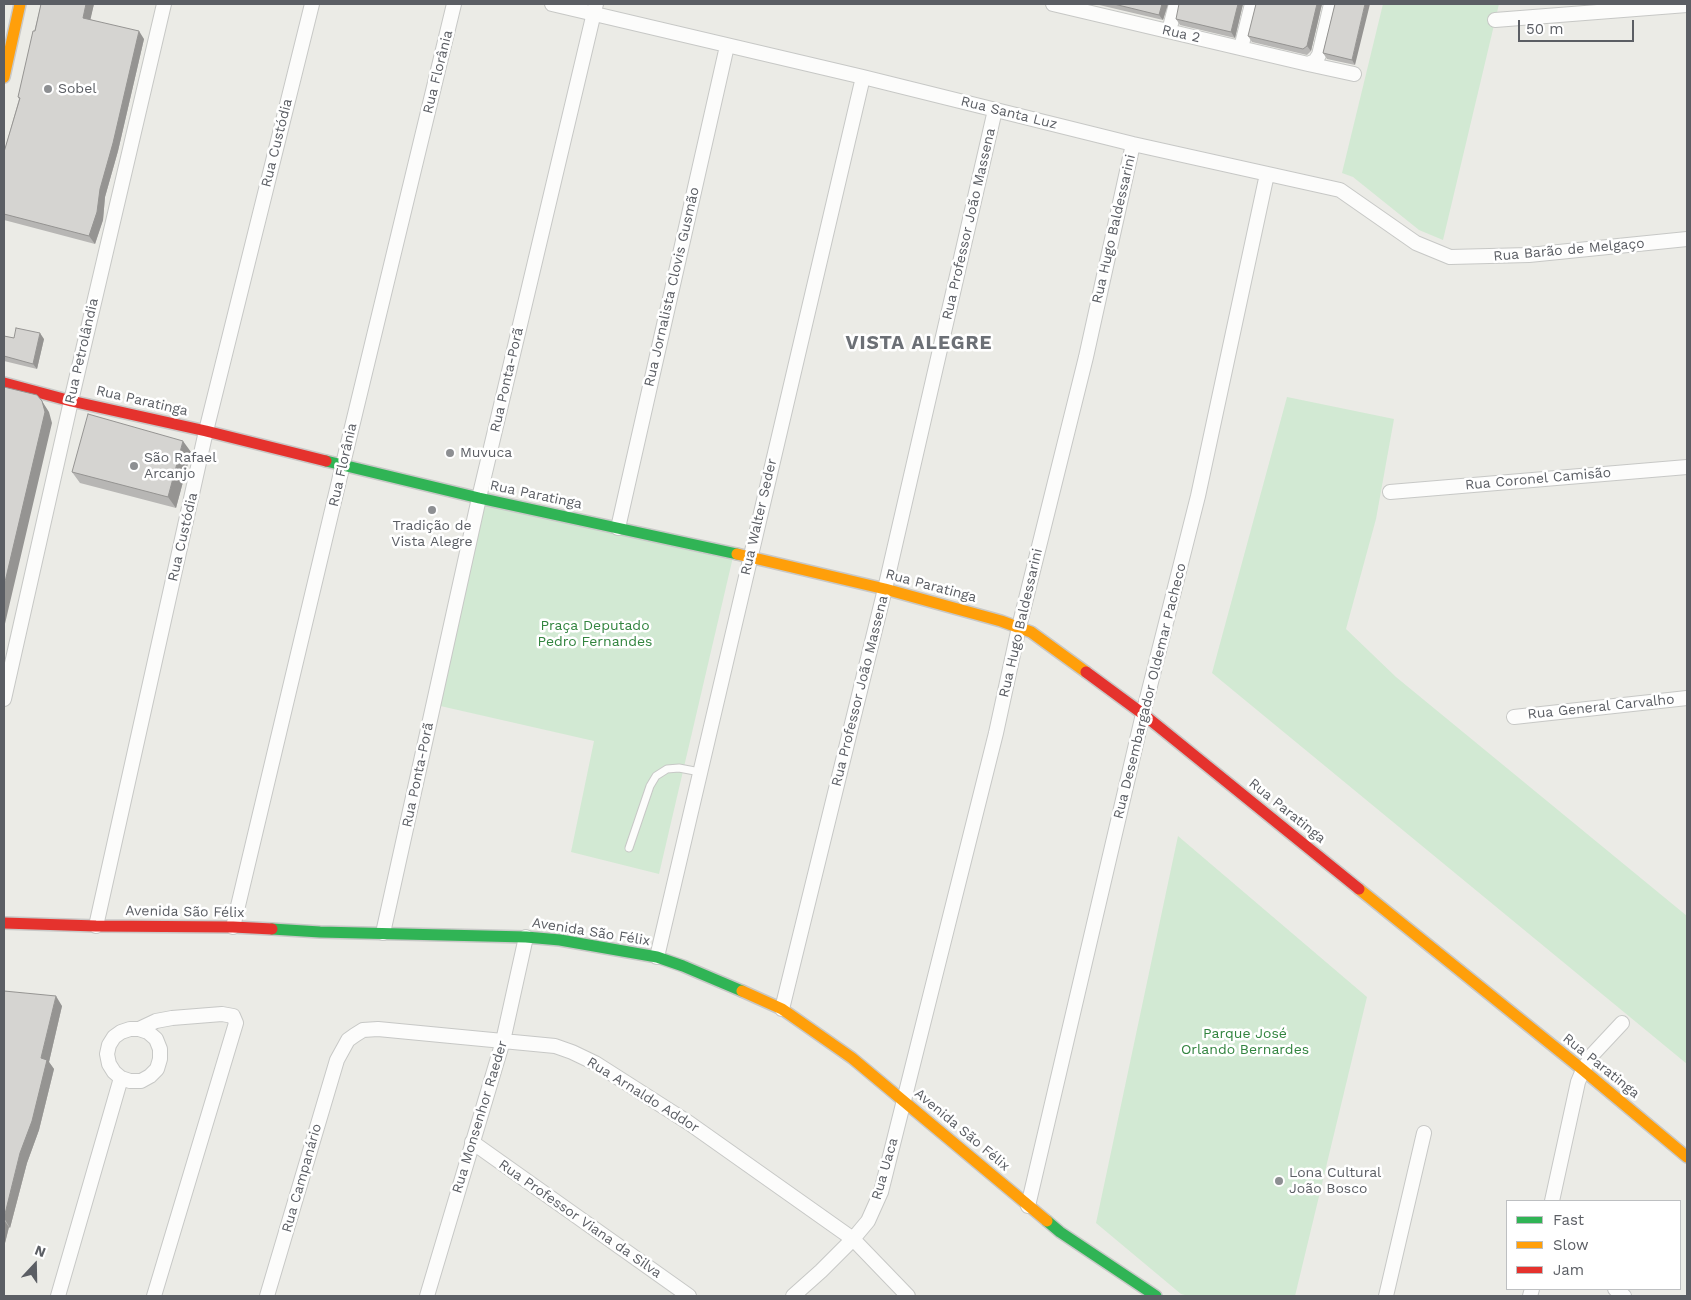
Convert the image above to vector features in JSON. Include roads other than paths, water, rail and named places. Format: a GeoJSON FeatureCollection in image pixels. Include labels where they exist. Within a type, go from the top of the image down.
{"type":"FeatureCollection","features":[{"type":"Feature","properties":{"kind":"street"},"geometry":{"type":"LineString","coordinates":[[4,76],[20,4]]}},
{"type":"Feature","properties":{"kind":"street","name":"Rua Petrolândia"},"geometry":{"type":"LineString","coordinates":[[4,699],[71,400],[164,4]]}},
{"type":"Feature","properties":{"kind":"street","name":"Rua Custódia"},"geometry":{"type":"LineString","coordinates":[[96,926],[206,431],[312,4]]}},
{"type":"Feature","properties":{"kind":"street","name":"Rua Florânia"},"geometry":{"type":"LineString","coordinates":[[233,927],[454,4]]}},
{"type":"Feature","properties":{"kind":"street","name":"Rua Santa Luz"},"geometry":{"type":"LineString","coordinates":[[552,4],[594,9],[727,46],[863,77],[1133,144],[1340,190],[1416,243],[1450,257]]}},
{"type":"Feature","properties":{"kind":"street","name":"Rua 2"},"geometry":{"type":"LineString","coordinates":[[1053,4],[1095,9],[1169,31],[1241,48],[1313,59],[1354,74]]}},
{"type":"Feature","properties":{"kind":"street"},"geometry":{"type":"LineString","coordinates":[[1169,31],[1176,4]]}},
{"type":"Feature","properties":{"kind":"street"},"geometry":{"type":"LineString","coordinates":[[1241,48],[1252,4]]}},
{"type":"Feature","properties":{"kind":"street"},"geometry":{"type":"LineString","coordinates":[[1313,59],[1331,4]]}},
{"type":"Feature","properties":{"kind":"street"},"geometry":{"type":"LineString","coordinates":[[1495,20],[1687,5]]}},
{"type":"Feature","properties":{"kind":"street","name":"Rua Ponta-Porã"},"geometry":{"type":"LineString","coordinates":[[383,933],[479,498],[594,9]]}},
{"type":"Feature","properties":{"kind":"street","name":"Rua Jornalista Clovis Gusmão"},"geometry":{"type":"LineString","coordinates":[[618,528],[727,46]]}},
{"type":"Feature","properties":{"kind":"street","name":"Rua Walter Seder"},"geometry":{"type":"LineString","coordinates":[[657,957],[863,77]]}},
{"type":"Feature","properties":{"kind":"street","name":"Rua Professor João Massena"},"geometry":{"type":"LineString","coordinates":[[782,1009],[885,589],[995,110]]}},
{"type":"Feature","properties":{"kind":"street","name":"Rua Hugo Baldessarini"},"geometry":{"type":"LineString","coordinates":[[904,1101],[971,838],[1019,627],[1086,358],[1133,144]]}},
{"type":"Feature","properties":{"kind":"street","name":"Rua Desembargador Oldemar Pacheco"},"geometry":{"type":"LineString","coordinates":[[1028,1206],[1143,714],[1198,496],[1267,174]]}},
{"type":"Feature","properties":{"kind":"street","name":"Rua Barão de Melgaço"},"geometry":{"type":"LineString","coordinates":[[1450,257],[1529,255],[1687,239]]}},
{"type":"Feature","properties":{"kind":"street","name":"Rua Paratinga"},"geometry":{"type":"LineString","coordinates":[[4,383],[479,498],[750,557],[885,589],[1019,627],[1042,639],[1143,714],[1583,1070],[1687,1157]]}},
{"type":"Feature","properties":{"kind":"street","name":"Rua Coronel Camisão"},"geometry":{"type":"LineString","coordinates":[[1390,492],[1687,467]]}},
{"type":"Feature","properties":{"kind":"street","name":"Rua General Carvalho"},"geometry":{"type":"LineString","coordinates":[[1514,717],[1687,698]]}},
{"type":"Feature","properties":{"kind":"street","name":"Avenida São Félix"},"geometry":{"type":"LineString","coordinates":[[4,923],[233,927],[320,932],[526,937],[560,940],[657,957],[782,1009],[852,1058],[1060,1232],[1156,1296]]}},
{"type":"Feature","properties":{"kind":"street","name":"Rua Monsenhor Raeder"},"geometry":{"type":"LineString","coordinates":[[427,1296],[503,1041],[526,937]]}},
{"type":"Feature","properties":{"kind":"street"},"geometry":{"type":"LineString","coordinates":[[139,1028],[148,1032],[156,1039],[160,1049],[160,1059],[157,1069],[150,1076],[141,1081],[130,1081],[121,1078],[114,1072],[109,1064],[107,1054],[114,1037],[121,1032],[172,1018],[222,1014],[232,1016],[236,1023],[154,1296]]}},
{"type":"Feature","properties":{"kind":"street"},"geometry":{"type":"LineString","coordinates":[[1552,1200],[1578,1082],[1593,1054],[1622,1023]]}},
{"type":"Feature","properties":{"kind":"street","name":"Rua Arnaldo Addor"},"geometry":{"type":"LineString","coordinates":[[337,1060],[348,1040],[363,1030],[378,1029],[555,1046],[572,1052],[595,1063],[689,1123],[853,1239],[908,1296]]}},
{"type":"Feature","properties":{"kind":"street","name":"Rua Campanário"},"geometry":{"type":"LineString","coordinates":[[267,1296],[337,1060]]}},
{"type":"Feature","properties":{"kind":"street"},"geometry":{"type":"LineString","coordinates":[[58,1296],[121,1078]]}},
{"type":"Feature","properties":{"kind":"street","name":"Rua Uaca"},"geometry":{"type":"LineString","coordinates":[[793,1296],[853,1239],[868,1220],[881,1192],[904,1101]]}},
{"type":"Feature","properties":{"kind":"street"},"geometry":{"type":"LineString","coordinates":[[1386,1296],[1424,1133]]}},
{"type":"Feature","properties":{"kind":"street","name":"Rua Professor Viana da Silva"},"geometry":{"type":"LineString","coordinates":[[472,1142],[689,1296]]}},
{"type":"Feature","properties":{"kind":"lane"},"geometry":{"type":"LineString","coordinates":[[629,848],[650,786],[656,776],[667,769],[679,768],[700,772]]}},
{"type":"Feature","properties":{"kind":"place","name":"Sobel"},"geometry":{"type":"Point","coordinates":[48,89]}},
{"type":"Feature","properties":{"kind":"place","name":"Muvuca"},"geometry":{"type":"Point","coordinates":[450,453]}},
{"type":"Feature","properties":{"kind":"place","name":"São Rafael Arcanjo"},"geometry":{"type":"Point","coordinates":[134,466]}},
{"type":"Feature","properties":{"kind":"place","name":"Tradição de Vista Alegre"},"geometry":{"type":"Point","coordinates":[432,510]}},
{"type":"Feature","properties":{"kind":"place","name":"Lona Cultural João Bosco"},"geometry":{"type":"Point","coordinates":[1279,1181]}},
{"type":"Feature","properties":{"kind":"district","name":"VISTA ALEGRE"},"geometry":{"type":"Point","coordinates":[919,343]}},
{"type":"Feature","properties":{"kind":"park label","name":"Praça Deputado Pedro Fernandes"},"geometry":{"type":"Point","coordinates":[595,634]}},
{"type":"Feature","properties":{"kind":"park label","name":"Parque José Orlando Bernardes"},"geometry":{"type":"Point","coordinates":[1245,1042]}}]}
